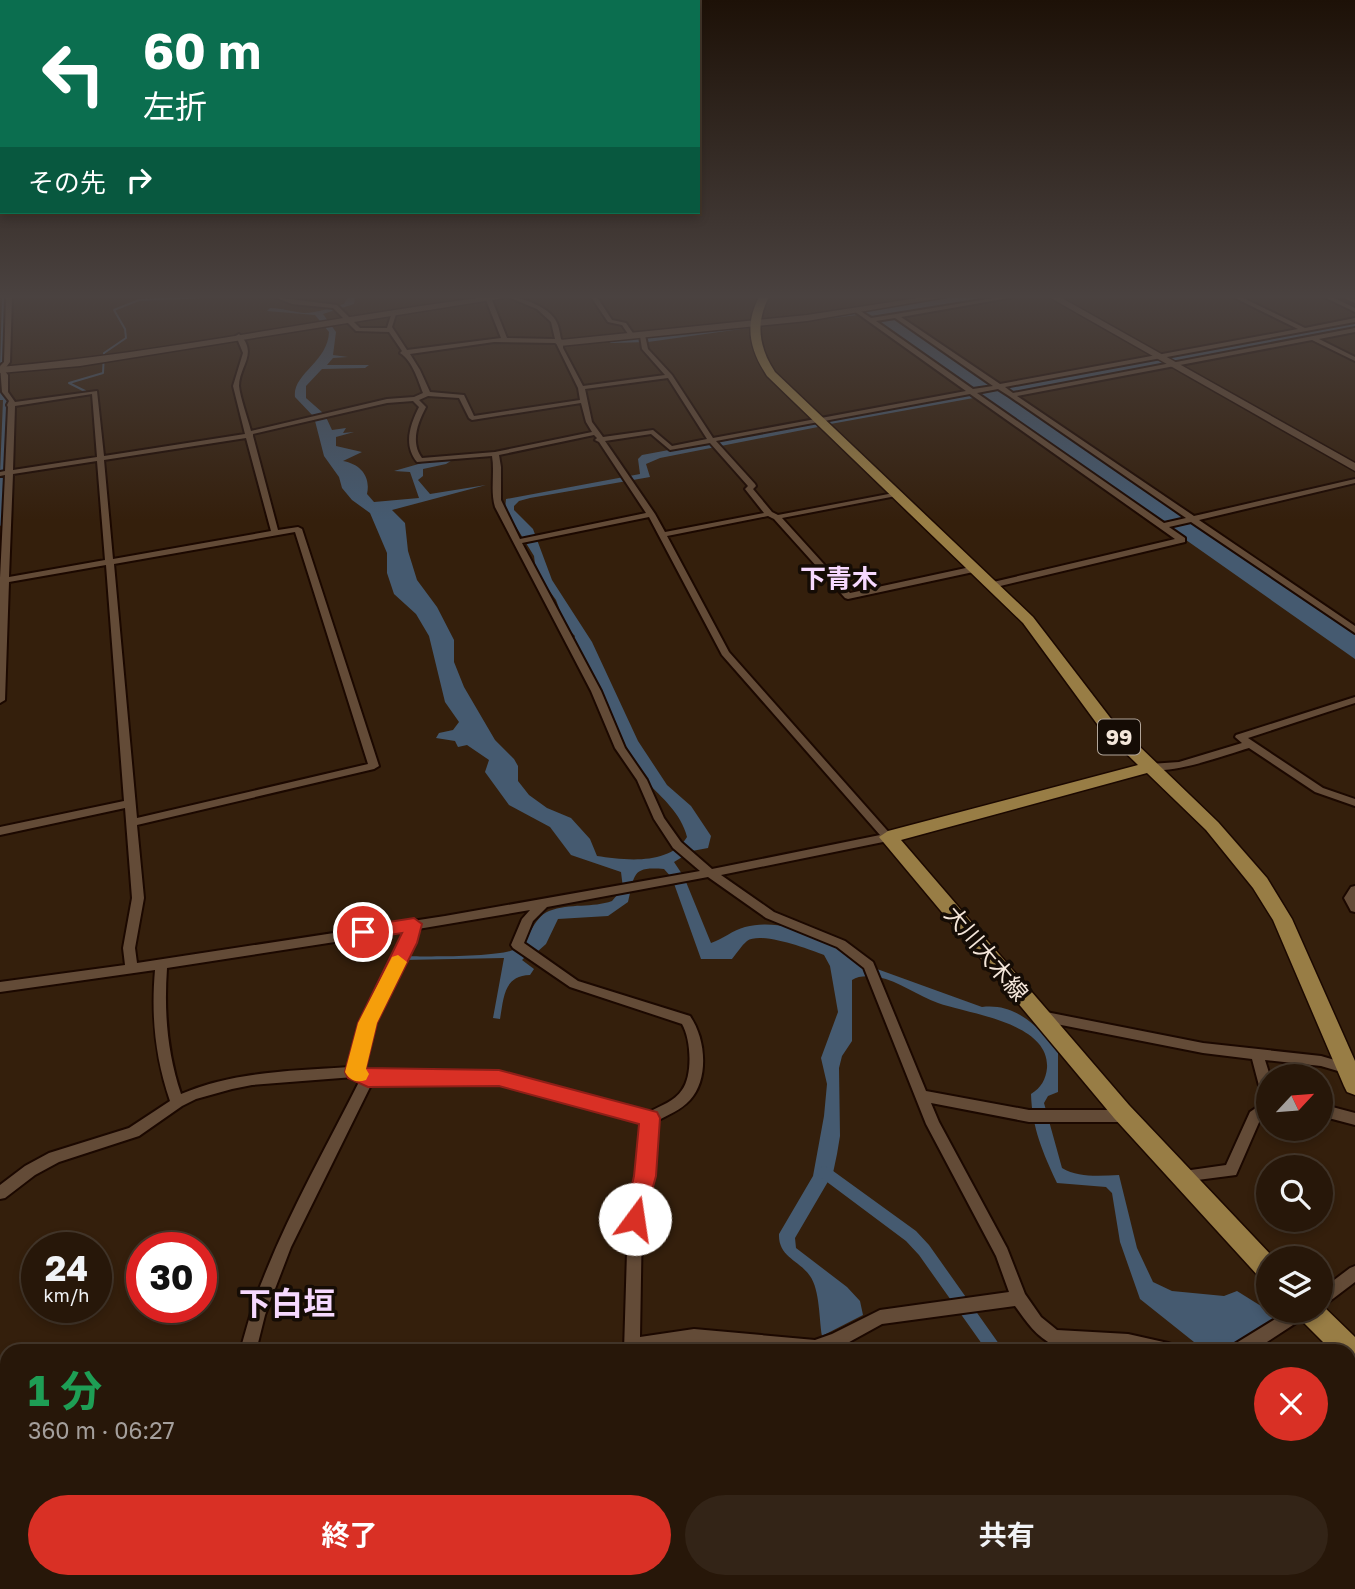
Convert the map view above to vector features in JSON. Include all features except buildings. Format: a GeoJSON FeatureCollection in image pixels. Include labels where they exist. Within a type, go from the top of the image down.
{"type":"FeatureCollection","features":[{"type":"Feature","properties":{"kind":"main road","name":"99"},"geometry":{"type":"LineString","coordinates":[[769,371],[1044,637],[1105,724],[1212,826],[1260,883],[1282,919],[1351,1070],[1355,1086]]}},
{"type":"Feature","properties":{"kind":"main road","name":"99"},"geometry":{"type":"LineString","coordinates":[[888,837],[1150,767]]}},
{"type":"Feature","properties":{"kind":"main road","name":"大川大木線"},"geometry":{"type":"LineString","coordinates":[[888,837],[1125,1116],[1256,1257]]}},
{"type":"Feature","properties":{"kind":"main road"},"geometry":{"type":"LineString","coordinates":[[1321,1323],[1343,1344]]}},
{"type":"Feature","properties":{"kind":"street"},"geometry":{"type":"LineString","coordinates":[[0,700],[5,473],[12,401],[5,392],[5,375],[1,371]]}},
{"type":"Feature","properties":{"kind":"street"},"geometry":{"type":"LineString","coordinates":[[240,371],[236,386],[275,532]]}},
{"type":"Feature","properties":{"kind":"street"},"geometry":{"type":"LineString","coordinates":[[417,371],[427,394]]}},
{"type":"Feature","properties":{"kind":"street"},"geometry":{"type":"LineString","coordinates":[[573,371],[597,436],[651,514],[725,653],[888,837]]}},
{"type":"Feature","properties":{"kind":"street"},"geometry":{"type":"LineString","coordinates":[[666,371],[714,443],[752,486],[749,489],[848,596],[975,569]]}},
{"type":"Feature","properties":{"kind":"street"},"geometry":{"type":"LineString","coordinates":[[944,371],[1182,540],[992,585]]}},
{"type":"Feature","properties":{"kind":"street"},"geometry":{"type":"LineString","coordinates":[[974,371],[1355,630]]}},
{"type":"Feature","properties":{"kind":"street"},"geometry":{"type":"LineString","coordinates":[[415,399],[423,407],[414,419],[414,451],[417,458],[426,460],[495,454],[597,436],[650,432],[657,434],[670,448],[714,443],[823,424],[1083,371]]}},
{"type":"Feature","properties":{"kind":"street"},"geometry":{"type":"LineString","coordinates":[[1010,394],[1138,371]]}},
{"type":"Feature","properties":{"kind":"street"},"geometry":{"type":"LineString","coordinates":[[1184,371],[1355,468]]}},
{"type":"Feature","properties":{"kind":"street"},"geometry":{"type":"LineString","coordinates":[[581,388],[670,376]]}},
{"type":"Feature","properties":{"kind":"street"},"geometry":{"type":"LineString","coordinates":[[10,405],[96,392],[108,562],[138,898],[130,948],[132,969]]}},
{"type":"Feature","properties":{"kind":"street"},"geometry":{"type":"LineString","coordinates":[[5,473],[250,434],[387,401],[415,399],[427,394],[462,396],[472,418],[584,401]]}},
{"type":"Feature","properties":{"kind":"street"},"geometry":{"type":"LineString","coordinates":[[495,454],[497,468],[494,496],[596,691],[620,748],[642,780],[659,819],[677,845],[710,873],[770,915],[819,932],[862,957],[879,987],[887,1014],[922,1096],[961,1180],[1007,1265],[1019,1298],[1037,1322],[1054,1337],[1137,1344]]}},
{"type":"Feature","properties":{"kind":"street"},"geometry":{"type":"LineString","coordinates":[[1163,526],[1355,481]]}},
{"type":"Feature","properties":{"kind":"street"},"geometry":{"type":"LineString","coordinates":[[662,535],[896,494]]}},
{"type":"Feature","properties":{"kind":"street"},"geometry":{"type":"LineString","coordinates":[[518,542],[651,514]]}},
{"type":"Feature","properties":{"kind":"street"},"geometry":{"type":"LineString","coordinates":[[2,580],[298,528],[374,766],[133,822]]}},
{"type":"Feature","properties":{"kind":"street"},"geometry":{"type":"LineString","coordinates":[[1355,700],[1240,737],[1319,790],[1355,803]]}},
{"type":"Feature","properties":{"kind":"street"},"geometry":{"type":"LineString","coordinates":[[1150,767],[1180,765],[1250,744]]}},
{"type":"Feature","properties":{"kind":"street"},"geometry":{"type":"LineString","coordinates":[[0,831],[130,803]]}},
{"type":"Feature","properties":{"kind":"street"},"geometry":{"type":"LineString","coordinates":[[0,987],[161,967],[544,903],[888,837]]}},
{"type":"Feature","properties":{"kind":"street"},"geometry":{"type":"LineString","coordinates":[[1355,890],[1350,898],[1355,908]]}},
{"type":"Feature","properties":{"kind":"street"},"geometry":{"type":"LineString","coordinates":[[0,1193],[30,1169],[62,1154],[134,1132],[165,1115],[177,1102],[190,1095],[248,1079],[361,1075],[499,1078],[650,1118],[687,1096],[693,1081],[692,1027],[678,1016],[575,984],[517,945],[528,919],[544,903]]}},
{"type":"Feature","properties":{"kind":"street"},"geometry":{"type":"LineString","coordinates":[[250,1344],[254,1325],[288,1234],[361,1075],[367,1023],[408,943],[414,924]]}},
{"type":"Feature","properties":{"kind":"street"},"geometry":{"type":"LineString","coordinates":[[161,967],[157,1015],[159,1032],[177,1102]]}},
{"type":"Feature","properties":{"kind":"street"},"geometry":{"type":"LineString","coordinates":[[1039,1015],[1203,1048],[1321,1061],[1351,1070]]}},
{"type":"Feature","properties":{"kind":"street"},"geometry":{"type":"LineString","coordinates":[[1257,1054],[1260,1064]]}},
{"type":"Feature","properties":{"kind":"street"},"geometry":{"type":"LineString","coordinates":[[922,1096],[1029,1116],[1125,1116]]}},
{"type":"Feature","properties":{"kind":"street"},"geometry":{"type":"LineString","coordinates":[[1334,1113],[1355,1119]]}},
{"type":"Feature","properties":{"kind":"street"},"geometry":{"type":"LineString","coordinates":[[1179,1177],[1231,1171],[1256,1115]]}},
{"type":"Feature","properties":{"kind":"street"},"geometry":{"type":"LineString","coordinates":[[632,1344],[635,1219],[645,1176],[650,1118]]}},
{"type":"Feature","properties":{"kind":"street"},"geometry":{"type":"LineString","coordinates":[[1333,1290],[1355,1273]]}},
{"type":"Feature","properties":{"kind":"street"},"geometry":{"type":"LineString","coordinates":[[826,1344],[880,1317],[1019,1298]]}},
{"type":"Feature","properties":{"kind":"street"},"geometry":{"type":"LineString","coordinates":[[1250,1344],[1282,1323]]}},
{"type":"Feature","properties":{"kind":"street"},"geometry":{"type":"LineString","coordinates":[[656,1344],[694,1336],[775,1344]]}},
{"type":"Feature","properties":{"kind":"water"},"geometry":{"type":"Polygon","coordinates":[[[307,371],[320,371],[306,386],[306,398],[323,413],[374,401],[325,415],[332,430],[346,428],[343,433],[354,432],[336,437],[336,446],[362,452],[343,461],[363,472],[366,476],[367,494],[374,502],[419,498],[410,472],[394,471],[429,461],[454,459],[446,464],[423,469],[423,476],[418,480],[430,494],[486,485],[392,510],[405,523],[408,551],[417,580],[437,607],[454,640],[454,662],[464,687],[495,740],[514,759],[518,766],[518,781],[529,795],[547,808],[571,818],[590,839],[597,856],[620,859],[658,857],[669,853],[687,837],[676,813],[634,766],[583,658],[572,642],[575,636],[566,627],[556,600],[536,572],[534,556],[505,509],[506,499],[640,474],[638,459],[642,455],[813,423],[818,427],[660,458],[646,464],[650,477],[530,498],[519,501],[514,506],[514,510],[533,529],[552,580],[592,642],[638,741],[667,785],[691,806],[711,836],[708,848],[692,851],[674,862],[684,877],[711,943],[745,927],[775,925],[790,928],[859,958],[860,967],[877,969],[982,1007],[1005,1009],[1025,1018],[1058,1050],[1058,1092],[1048,1096],[1044,1103],[1062,1168],[1082,1175],[1119,1175],[1137,1248],[1153,1282],[1172,1291],[1224,1296],[1237,1291],[1256,1303],[1256,1323],[1273,1323],[1244,1336],[1236,1344],[1196,1344],[1140,1299],[1120,1242],[1112,1193],[1106,1187],[1057,1183],[1043,1151],[1036,1129],[1031,1094],[1042,1083],[1047,1068],[1044,1052],[1035,1040],[1005,1022],[938,1003],[886,979],[864,976],[852,980],[852,1041],[842,1056],[839,1068],[840,1136],[833,1173],[795,1238],[796,1248],[847,1287],[860,1301],[863,1315],[822,1336],[813,1282],[785,1253],[779,1234],[813,1176],[824,1116],[827,1084],[821,1058],[838,1012],[830,966],[824,955],[773,939],[754,938],[747,941],[732,959],[701,959],[672,878],[664,869],[653,868],[636,874],[628,902],[608,916],[558,919],[546,944],[537,952],[532,950],[522,960],[534,969],[530,975],[521,976],[510,983],[504,995],[500,1019],[493,1018],[504,958],[403,960],[406,956],[478,955],[513,950],[523,942],[543,914],[549,911],[612,901],[623,888],[621,872],[571,855],[550,827],[509,805],[485,772],[489,760],[467,745],[458,747],[455,741],[436,738],[439,733],[453,730],[459,722],[445,702],[429,636],[416,614],[394,594],[387,573],[387,553],[370,513],[352,500],[342,488],[339,477],[324,456],[314,417],[295,397],[296,389],[307,371]]]}},
{"type":"Feature","properties":{"kind":"water"},"geometry":{"type":"Polygon","coordinates":[[[947,371],[972,371],[993,385],[987,387],[998,389],[1184,517],[1178,519],[1183,523],[1192,522],[1355,634],[1355,659],[1169,528],[1176,525],[1171,521],[1162,522],[947,371]]]}},
{"type":"Feature","properties":{"kind":"water"},"geometry":{"type":"Polygon","coordinates":[[[1093,371],[1123,371],[1013,392],[1005,388],[1093,371]]]}},
{"type":"Feature","properties":{"kind":"waterway"},"geometry":{"type":"LineString","coordinates":[[85,391],[69,383],[103,371]]}},
{"type":"Feature","properties":{"kind":"waterway"},"geometry":{"type":"LineString","coordinates":[[0,393],[1,398],[6,398],[3,471],[0,471]]}},
{"type":"Feature","properties":{"kind":"waterway"},"geometry":{"type":"LineString","coordinates":[[814,425],[988,394]]}},
{"type":"Feature","properties":{"kind":"waterway"},"geometry":{"type":"LineString","coordinates":[[0,476],[0,524]]}},
{"type":"Feature","properties":{"kind":"waterway"},"geometry":{"type":"LineString","coordinates":[[824,1172],[911,1236],[924,1250],[991,1344]]}},
{"type":"Feature","properties":{"kind":"slow traffic"},"geometry":{"type":"LineString","coordinates":[[359,1074],[355,1072],[367,1023],[398,962]]}},
{"type":"Feature","properties":{"kind":"district","name":"下青木"},"geometry":{"type":"Point","coordinates":[839,578]}},
{"type":"Feature","properties":{"kind":"district","name":"下白垣"},"geometry":{"type":"Point","coordinates":[287,1303]}},
{"type":"Feature","properties":{"kind":"route"},"geometry":{"type":"LineString","coordinates":[[363,932],[414,924],[408,943],[367,1023],[355,1072],[368,1078],[499,1078],[553,1090],[650,1118],[645,1176],[635,1219]]}}]}
